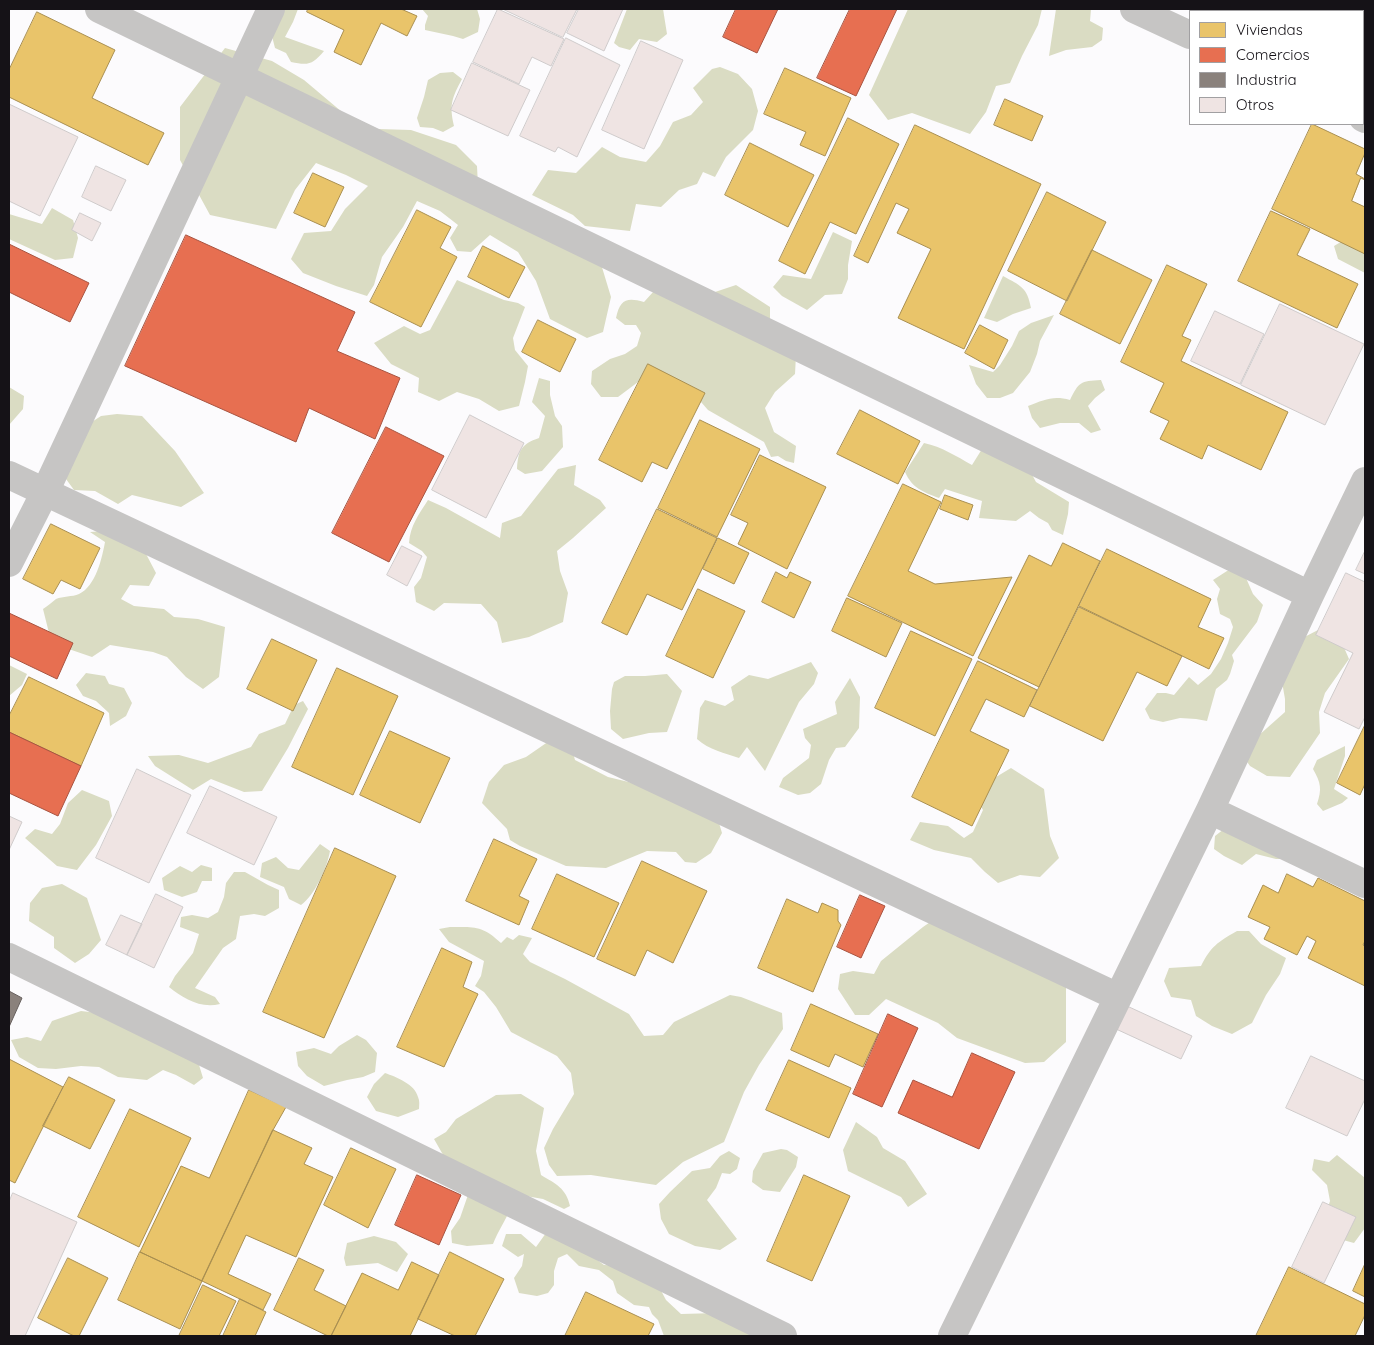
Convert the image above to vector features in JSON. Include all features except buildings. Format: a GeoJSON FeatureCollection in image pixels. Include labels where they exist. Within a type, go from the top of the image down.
{"type":"FeatureCollection","features":[{"type":"Feature","properties":{"kind":"street"},"geometry":{"type":"LineString","coordinates":[[99,9],[1310,595]]}},
{"type":"Feature","properties":{"kind":"street"},"geometry":{"type":"LineString","coordinates":[[9,563],[45,492],[272,9]]}},
{"type":"Feature","properties":{"kind":"street"},"geometry":{"type":"LineString","coordinates":[[1134,9],[1189,35]]}},
{"type":"Feature","properties":{"kind":"street"},"geometry":{"type":"LineString","coordinates":[[9,475],[1118,997]]}},
{"type":"Feature","properties":{"kind":"street"},"geometry":{"type":"LineString","coordinates":[[952,1336],[1210,810],[1365,481]]}},
{"type":"Feature","properties":{"kind":"street"},"geometry":{"type":"LineString","coordinates":[[1210,810],[1365,884]]}},
{"type":"Feature","properties":{"kind":"street"},"geometry":{"type":"LineString","coordinates":[[9,957],[783,1336]]}},
{"type":"Feature","properties":{"kind":"green space"},"geometry":{"type":"Polygon","coordinates":[[[265,9],[298,9],[285,37],[324,51],[317,59],[310,63],[291,62],[286,53],[275,48],[265,9]]]}},
{"type":"Feature","properties":{"kind":"green space"},"geometry":{"type":"Polygon","coordinates":[[[422,9],[477,9],[480,19],[478,32],[463,39],[425,30],[428,16],[422,9]]]}},
{"type":"Feature","properties":{"kind":"green space"},"geometry":{"type":"Polygon","coordinates":[[[627,9],[663,9],[667,34],[657,42],[639,39],[630,50],[619,47],[614,43],[627,9]]]}},
{"type":"Feature","properties":{"kind":"green space"},"geometry":{"type":"Polygon","coordinates":[[[908,9],[1042,9],[1038,25],[1010,83],[996,86],[986,112],[970,134],[912,113],[888,120],[869,95],[908,9]]]}},
{"type":"Feature","properties":{"kind":"green space"},"geometry":{"type":"Polygon","coordinates":[[[1056,9],[1091,9],[1090,21],[1103,28],[1102,40],[1092,47],[1066,50],[1049,56],[1056,9]]]}},
{"type":"Feature","properties":{"kind":"green space"},"geometry":{"type":"Polygon","coordinates":[[[225,48],[272,61],[304,80],[342,112],[378,129],[411,130],[456,145],[477,166],[479,206],[601,264],[611,297],[603,332],[587,338],[550,319],[536,281],[518,252],[490,235],[471,252],[457,251],[450,238],[458,225],[440,211],[417,201],[403,227],[382,257],[374,285],[367,296],[303,273],[291,259],[304,233],[331,231],[345,209],[368,186],[316,163],[295,190],[276,229],[210,215],[180,160],[180,107],[225,48]]]}},
{"type":"Feature","properties":{"kind":"green space"},"geometry":{"type":"Polygon","coordinates":[[[720,67],[738,74],[752,89],[758,111],[753,130],[726,157],[715,177],[703,172],[697,184],[679,190],[661,207],[636,204],[630,231],[585,226],[573,215],[532,195],[548,170],[576,173],[602,147],[620,157],[646,162],[660,146],[673,122],[691,115],[703,102],[693,88],[712,69],[720,67]]]}},
{"type":"Feature","properties":{"kind":"green space"},"geometry":{"type":"Polygon","coordinates":[[[453,72],[462,79],[452,101],[454,126],[443,132],[433,128],[420,127],[417,118],[428,80],[440,73],[453,72]]]}},
{"type":"Feature","properties":{"kind":"green space"},"geometry":{"type":"Polygon","coordinates":[[[52,208],[73,220],[78,238],[73,258],[55,260],[9,239],[9,214],[42,224],[52,208]]]}},
{"type":"Feature","properties":{"kind":"green space"},"geometry":{"type":"Polygon","coordinates":[[[1359,231],[1365,233],[1365,273],[1338,259],[1334,246],[1359,231]]]}},
{"type":"Feature","properties":{"kind":"green space"},"geometry":{"type":"Polygon","coordinates":[[[833,232],[852,241],[848,279],[842,294],[825,295],[807,310],[782,296],[773,287],[783,275],[811,279],[833,232]]]}},
{"type":"Feature","properties":{"kind":"green space"},"geometry":{"type":"Polygon","coordinates":[[[1003,276],[1025,291],[1031,308],[997,322],[984,318],[1003,276]]]}},
{"type":"Feature","properties":{"kind":"green space"},"geometry":{"type":"Polygon","coordinates":[[[457,280],[525,307],[513,338],[515,350],[528,366],[519,406],[499,411],[479,399],[457,392],[439,401],[418,392],[419,378],[391,364],[374,343],[404,326],[420,334],[430,330],[457,280]]]}},
{"type":"Feature","properties":{"kind":"green space"},"geometry":{"type":"Polygon","coordinates":[[[736,285],[770,307],[770,338],[796,355],[795,374],[775,392],[765,408],[774,432],[796,446],[794,463],[778,456],[771,457],[764,442],[708,410],[694,394],[638,382],[618,397],[601,397],[591,384],[592,371],[610,359],[625,354],[637,346],[641,333],[636,325],[625,325],[616,318],[620,307],[625,301],[644,302],[654,291],[688,301],[736,285]]]}},
{"type":"Feature","properties":{"kind":"green space"},"geometry":{"type":"Polygon","coordinates":[[[1054,315],[1040,341],[1030,372],[1013,393],[1000,398],[987,398],[976,384],[969,365],[993,372],[1000,365],[1019,331],[1031,323],[1054,315]]]}},
{"type":"Feature","properties":{"kind":"green space"},"geometry":{"type":"Polygon","coordinates":[[[539,378],[550,381],[550,395],[555,416],[562,426],[563,447],[542,471],[525,474],[517,469],[518,457],[524,446],[539,438],[545,416],[532,402],[539,378]]]}},
{"type":"Feature","properties":{"kind":"green space"},"geometry":{"type":"Polygon","coordinates":[[[1101,380],[1105,390],[1088,406],[1101,430],[1091,433],[1079,423],[1060,423],[1040,428],[1032,418],[1028,406],[1053,398],[1070,400],[1078,386],[1084,382],[1101,380]]]}},
{"type":"Feature","properties":{"kind":"green space"},"geometry":{"type":"Polygon","coordinates":[[[9,387],[24,396],[23,409],[9,425],[9,387]]]}},
{"type":"Feature","properties":{"kind":"green space"},"geometry":{"type":"Polygon","coordinates":[[[117,414],[142,416],[175,451],[204,493],[181,507],[132,495],[118,504],[95,491],[74,490],[66,479],[78,431],[101,416],[117,414]]]}},
{"type":"Feature","properties":{"kind":"green space"},"geometry":{"type":"Polygon","coordinates":[[[924,443],[943,449],[972,465],[982,449],[1029,469],[1036,482],[1069,502],[1063,535],[1052,530],[1048,523],[1030,511],[1016,521],[979,518],[982,501],[945,489],[939,498],[919,489],[911,482],[905,472],[924,443]]]}},
{"type":"Feature","properties":{"kind":"green space"},"geometry":{"type":"Polygon","coordinates":[[[576,465],[574,485],[600,500],[606,508],[557,551],[560,571],[568,593],[563,622],[529,637],[502,643],[497,622],[481,604],[444,603],[434,611],[416,602],[414,587],[421,578],[427,557],[422,551],[409,543],[413,526],[428,500],[500,538],[502,523],[521,516],[558,469],[576,465]]]}},
{"type":"Feature","properties":{"kind":"green space"},"geometry":{"type":"Polygon","coordinates":[[[105,531],[145,552],[156,573],[149,586],[130,585],[121,599],[134,606],[164,609],[174,617],[198,619],[225,627],[219,677],[203,689],[186,677],[167,657],[153,652],[110,645],[92,657],[60,646],[49,633],[43,609],[56,599],[79,594],[90,585],[97,571],[105,542],[90,532],[105,531]]]}},
{"type":"Feature","properties":{"kind":"green space"},"geometry":{"type":"Polygon","coordinates":[[[1237,567],[1246,578],[1253,594],[1263,605],[1257,622],[1232,655],[1234,661],[1230,674],[1227,680],[1216,689],[1207,721],[1180,718],[1163,722],[1150,719],[1145,709],[1157,693],[1174,695],[1189,677],[1198,685],[1211,674],[1221,659],[1233,627],[1230,619],[1220,614],[1217,599],[1220,589],[1213,580],[1237,567]]]}},
{"type":"Feature","properties":{"kind":"green space"},"geometry":{"type":"Polygon","coordinates":[[[1318,630],[1339,636],[1349,659],[1325,693],[1319,712],[1320,733],[1290,777],[1267,776],[1250,766],[1240,752],[1285,712],[1285,699],[1278,659],[1291,644],[1318,630]]]}},
{"type":"Feature","properties":{"kind":"green space"},"geometry":{"type":"Polygon","coordinates":[[[811,662],[818,673],[814,684],[799,702],[765,771],[747,747],[739,758],[712,749],[697,739],[700,708],[705,700],[725,706],[734,700],[731,687],[749,675],[768,679],[811,662]]]}},
{"type":"Feature","properties":{"kind":"green space"},"geometry":{"type":"Polygon","coordinates":[[[9,665],[27,674],[22,685],[9,696],[9,665]]]}},
{"type":"Feature","properties":{"kind":"green space"},"geometry":{"type":"Polygon","coordinates":[[[86,673],[105,676],[109,684],[124,688],[132,703],[126,716],[110,726],[109,713],[96,701],[83,696],[76,685],[86,673]]]}},
{"type":"Feature","properties":{"kind":"green space"},"geometry":{"type":"Polygon","coordinates":[[[667,674],[682,691],[667,732],[649,733],[623,739],[611,729],[610,711],[614,682],[625,676],[667,674]]]}},
{"type":"Feature","properties":{"kind":"green space"},"geometry":{"type":"Polygon","coordinates":[[[850,678],[860,697],[859,728],[845,747],[836,748],[829,760],[821,784],[810,793],[798,795],[779,787],[783,778],[809,758],[811,745],[805,738],[803,729],[837,714],[835,702],[850,678]]]}},
{"type":"Feature","properties":{"kind":"green space"},"geometry":{"type":"Polygon","coordinates":[[[303,701],[308,709],[288,748],[262,791],[244,792],[211,779],[193,790],[155,766],[148,756],[179,755],[208,763],[251,747],[259,734],[285,724],[294,705],[303,701]]]}},
{"type":"Feature","properties":{"kind":"green space"},"geometry":{"type":"Polygon","coordinates":[[[552,739],[570,742],[575,760],[608,777],[641,785],[716,813],[722,833],[711,853],[696,863],[685,862],[676,852],[647,851],[606,868],[566,866],[510,840],[507,829],[482,803],[489,782],[504,765],[526,757],[552,739]]]}},
{"type":"Feature","properties":{"kind":"green space"},"geometry":{"type":"Polygon","coordinates":[[[1345,746],[1345,756],[1334,789],[1348,798],[1342,803],[1323,811],[1317,804],[1320,786],[1313,769],[1317,760],[1345,746]]]}},
{"type":"Feature","properties":{"kind":"green space"},"geometry":{"type":"Polygon","coordinates":[[[1011,768],[1044,789],[1050,836],[1059,858],[1040,877],[1020,875],[998,883],[971,858],[934,850],[910,840],[920,822],[948,826],[964,838],[973,832],[983,810],[978,802],[986,783],[1011,768]]]}},
{"type":"Feature","properties":{"kind":"green space"},"geometry":{"type":"Polygon","coordinates":[[[82,790],[109,801],[112,816],[96,845],[77,870],[57,866],[25,838],[35,829],[52,834],[60,824],[68,803],[82,790]]]}},
{"type":"Feature","properties":{"kind":"green space"},"geometry":{"type":"Polygon","coordinates":[[[1224,829],[1286,859],[1276,859],[1256,854],[1242,865],[1214,849],[1215,836],[1224,829]]]}},
{"type":"Feature","properties":{"kind":"green space"},"geometry":{"type":"Polygon","coordinates":[[[320,844],[330,851],[326,865],[316,888],[301,905],[289,899],[284,887],[260,877],[262,863],[276,857],[288,868],[299,870],[320,844]]]}},
{"type":"Feature","properties":{"kind":"green space"},"geometry":{"type":"Polygon","coordinates":[[[201,865],[212,868],[212,881],[202,881],[197,892],[182,897],[164,890],[162,878],[180,866],[192,872],[201,865]]]}},
{"type":"Feature","properties":{"kind":"green space"},"geometry":{"type":"Polygon","coordinates":[[[234,872],[245,872],[279,890],[279,908],[265,916],[254,914],[240,916],[236,939],[223,948],[195,988],[215,997],[220,1004],[206,1005],[192,1002],[169,987],[193,953],[199,934],[180,927],[181,917],[192,915],[208,918],[218,912],[224,897],[226,883],[234,872]]]}},
{"type":"Feature","properties":{"kind":"green space"},"geometry":{"type":"Polygon","coordinates":[[[62,884],[87,898],[101,940],[89,954],[75,963],[54,948],[54,937],[29,921],[30,903],[42,888],[62,884]]]}},
{"type":"Feature","properties":{"kind":"green space"},"geometry":{"type":"Polygon","coordinates":[[[952,907],[1066,966],[1066,1042],[1044,1062],[1025,1063],[957,1038],[938,1023],[886,999],[869,1015],[855,1015],[838,989],[840,974],[853,971],[874,974],[881,961],[923,927],[952,907]]]}},
{"type":"Feature","properties":{"kind":"green space"},"geometry":{"type":"Polygon","coordinates":[[[450,927],[477,928],[488,933],[501,943],[507,937],[513,940],[519,935],[532,938],[523,954],[530,962],[629,1014],[644,1036],[663,1035],[674,1022],[730,995],[741,997],[782,1013],[783,1029],[744,1092],[724,1142],[683,1162],[656,1185],[591,1175],[557,1176],[549,1165],[544,1148],[574,1094],[571,1073],[557,1056],[511,1032],[496,1007],[484,992],[475,986],[481,976],[484,961],[449,942],[439,929],[450,927]]]}},
{"type":"Feature","properties":{"kind":"green space"},"geometry":{"type":"Polygon","coordinates":[[[1237,931],[1249,931],[1261,944],[1286,958],[1280,974],[1266,995],[1252,1023],[1232,1034],[1212,1026],[1196,1016],[1191,1000],[1171,997],[1164,981],[1169,968],[1201,966],[1216,945],[1237,931]]]}},
{"type":"Feature","properties":{"kind":"green space"},"geometry":{"type":"Polygon","coordinates":[[[81,1011],[98,1013],[196,1055],[203,1078],[194,1085],[163,1070],[147,1080],[118,1077],[99,1067],[38,1068],[19,1057],[11,1040],[27,1037],[41,1041],[52,1021],[81,1011]]]}},
{"type":"Feature","properties":{"kind":"green space"},"geometry":{"type":"Polygon","coordinates":[[[357,1035],[366,1040],[377,1053],[375,1072],[363,1077],[324,1086],[307,1076],[298,1066],[296,1052],[314,1048],[331,1054],[339,1046],[357,1035]]]}},
{"type":"Feature","properties":{"kind":"green space"},"geometry":{"type":"Polygon","coordinates":[[[385,1073],[413,1088],[419,1098],[419,1109],[398,1117],[376,1111],[367,1097],[374,1084],[385,1073]]]}},
{"type":"Feature","properties":{"kind":"green space"},"geometry":{"type":"Polygon","coordinates":[[[521,1094],[544,1108],[536,1151],[541,1175],[560,1187],[566,1195],[570,1206],[564,1209],[543,1199],[526,1196],[446,1160],[434,1139],[446,1132],[456,1119],[496,1095],[521,1094]]]}},
{"type":"Feature","properties":{"kind":"green space"},"geometry":{"type":"Polygon","coordinates":[[[856,1122],[877,1137],[883,1148],[905,1161],[927,1194],[908,1207],[901,1197],[848,1171],[843,1150],[856,1122]]]}},
{"type":"Feature","properties":{"kind":"green space"},"geometry":{"type":"Polygon","coordinates":[[[781,1149],[787,1150],[798,1157],[796,1167],[780,1192],[763,1190],[752,1182],[753,1171],[763,1153],[781,1149]]]}},
{"type":"Feature","properties":{"kind":"green space"},"geometry":{"type":"Polygon","coordinates":[[[729,1151],[740,1158],[737,1169],[730,1174],[722,1173],[716,1188],[707,1200],[737,1239],[720,1250],[695,1246],[669,1234],[661,1219],[659,1204],[692,1171],[710,1168],[720,1156],[729,1151]]]}},
{"type":"Feature","properties":{"kind":"green space"},"geometry":{"type":"Polygon","coordinates":[[[1337,1155],[1365,1178],[1365,1228],[1354,1243],[1332,1237],[1323,1223],[1330,1201],[1327,1185],[1312,1170],[1314,1159],[1329,1162],[1337,1155]]]}},
{"type":"Feature","properties":{"kind":"green space"},"geometry":{"type":"Polygon","coordinates":[[[469,1192],[511,1207],[493,1244],[467,1246],[452,1243],[451,1231],[460,1218],[469,1192]]]}},
{"type":"Feature","properties":{"kind":"green space"},"geometry":{"type":"Polygon","coordinates":[[[546,1233],[581,1248],[604,1265],[626,1266],[657,1283],[666,1300],[681,1314],[717,1313],[755,1336],[664,1336],[658,1320],[652,1314],[649,1307],[634,1305],[617,1293],[613,1281],[599,1270],[579,1266],[567,1254],[558,1258],[554,1271],[554,1285],[548,1293],[537,1296],[519,1293],[514,1278],[522,1266],[524,1254],[518,1257],[502,1246],[506,1234],[521,1234],[536,1247],[546,1233]]]}},
{"type":"Feature","properties":{"kind":"green space"},"geometry":{"type":"Polygon","coordinates":[[[374,1236],[396,1242],[408,1254],[397,1272],[378,1263],[346,1266],[344,1258],[347,1243],[374,1236]]]}}]}
